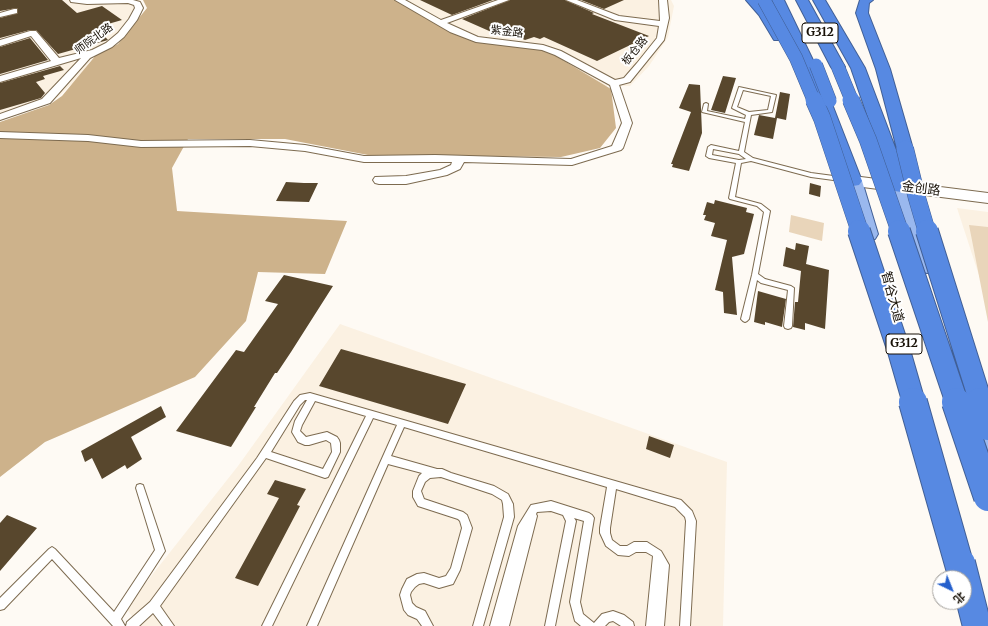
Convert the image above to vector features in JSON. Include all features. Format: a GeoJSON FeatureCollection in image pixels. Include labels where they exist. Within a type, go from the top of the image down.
{"type":"FeatureCollection","features":[{"type":"Feature","properties":{"kind":"highway"},"geometry":{"type":"LineString","coordinates":[[752,0],[764,13],[777,36],[796,58]]}},
{"type":"Feature","properties":{"kind":"highway"},"geometry":{"type":"LineString","coordinates":[[764,0],[796,58],[822,118],[899,351],[961,570]]}},
{"type":"Feature","properties":{"kind":"highway"},"geometry":{"type":"LineString","coordinates":[[778,0],[816,81],[853,181]]}},
{"type":"Feature","properties":{"kind":"highway","name":"智谷大道"},"geometry":{"type":"LineString","coordinates":[[786,0],[816,65],[845,141],[875,232],[977,626]]}},
{"type":"Feature","properties":{"kind":"highway","name":"智谷大道"},"geometry":{"type":"LineString","coordinates":[[802,0],[838,67],[868,140],[988,497]]}},
{"type":"Feature","properties":{"kind":"highway"},"geometry":{"type":"LineString","coordinates":[[819,0],[858,68],[901,187]]}},
{"type":"Feature","properties":{"kind":"highway"},"geometry":{"type":"LineString","coordinates":[[825,0],[844,21],[873,73],[904,149]]}},
{"type":"Feature","properties":{"kind":"highway"},"geometry":{"type":"LineString","coordinates":[[867,0],[864,2],[862,13],[884,69],[917,198],[988,426]]}},
{"type":"Feature","properties":{"kind":"highway"},"geometry":{"type":"LineString","coordinates":[[972,608],[977,626]]}},
{"type":"Feature","properties":{"kind":"main road","name":"智谷大道"},"geometry":{"type":"LineString","coordinates":[[853,181],[906,370],[954,570]]}},
{"type":"Feature","properties":{"kind":"main road"},"geometry":{"type":"LineString","coordinates":[[901,187],[988,452]]}},
{"type":"Feature","properties":{"kind":"main road"},"geometry":{"type":"LineString","coordinates":[[964,610],[967,626]]}},
{"type":"Feature","properties":{"kind":"street","name":"师院北路"},"geometry":{"type":"LineString","coordinates":[[0,117],[46,101],[87,56],[121,35],[133,20],[138,8],[137,4],[129,1],[87,2],[74,0]]}},
{"type":"Feature","properties":{"kind":"street","name":"紫金路"},"geometry":{"type":"LineString","coordinates":[[399,0],[476,40],[543,48],[558,53],[602,78],[614,83]]}},
{"type":"Feature","properties":{"kind":"street"},"geometry":{"type":"LineString","coordinates":[[441,23],[505,0]]}},
{"type":"Feature","properties":{"kind":"street"},"geometry":{"type":"LineString","coordinates":[[570,0],[618,18],[663,24]]}},
{"type":"Feature","properties":{"kind":"street","name":"板仓路"},"geometry":{"type":"LineString","coordinates":[[614,83],[627,80],[661,38],[664,18],[663,0]]}},
{"type":"Feature","properties":{"kind":"street"},"geometry":{"type":"LineString","coordinates":[[0,15],[14,11]]}},
{"type":"Feature","properties":{"kind":"street"},"geometry":{"type":"LineString","coordinates":[[0,43],[33,33],[57,62]]}},
{"type":"Feature","properties":{"kind":"street"},"geometry":{"type":"LineString","coordinates":[[0,79],[102,48]]}},
{"type":"Feature","properties":{"kind":"street"},"geometry":{"type":"LineString","coordinates":[[0,135],[88,138],[141,144],[250,143],[305,148],[364,159],[459,159],[572,162],[617,148],[627,124],[614,83]]}},
{"type":"Feature","properties":{"kind":"street"},"geometry":{"type":"LineString","coordinates":[[195,155],[200,144]]}},
{"type":"Feature","properties":{"kind":"street"},"geometry":{"type":"LineString","coordinates":[[379,180],[406,180],[443,173],[456,166],[459,159]]}},
{"type":"Feature","properties":{"kind":"street","name":"金创路"},"geometry":{"type":"LineString","coordinates":[[853,181],[923,188],[954,194],[988,198]]}},
{"type":"Feature","properties":{"kind":"lane"},"geometry":{"type":"LineString","coordinates":[[740,88],[774,95],[770,111],[749,114],[734,108],[740,88]]}},
{"type":"Feature","properties":{"kind":"lane"},"geometry":{"type":"LineString","coordinates":[[706,104],[704,112],[747,121]]}},
{"type":"Feature","properties":{"kind":"lane"},"geometry":{"type":"LineString","coordinates":[[741,153],[749,114]]}},
{"type":"Feature","properties":{"kind":"lane"},"geometry":{"type":"LineString","coordinates":[[751,159],[739,162],[709,156],[711,147],[741,153],[751,159],[811,175],[853,181]]}},
{"type":"Feature","properties":{"kind":"lane"},"geometry":{"type":"LineString","coordinates":[[739,162],[732,198],[760,205],[768,214],[745,319]]}},
{"type":"Feature","properties":{"kind":"lane"},"geometry":{"type":"LineString","coordinates":[[754,275],[763,281],[791,288],[788,326]]}},
{"type":"Feature","properties":{"kind":"lane"},"geometry":{"type":"LineString","coordinates":[[265,454],[325,474],[336,452],[336,443],[334,440],[327,436],[305,441],[298,436],[296,432],[298,424],[313,397]]}},
{"type":"Feature","properties":{"kind":"lane"},"geometry":{"type":"LineString","coordinates":[[131,626],[154,606],[265,454],[297,402],[303,398],[313,397],[672,500],[678,503],[689,514],[691,521],[685,626]]}},
{"type":"Feature","properties":{"kind":"lane"},"geometry":{"type":"LineString","coordinates":[[267,626],[371,414]]}},
{"type":"Feature","properties":{"kind":"lane"},"geometry":{"type":"LineString","coordinates":[[313,625],[402,423]]}},
{"type":"Feature","properties":{"kind":"lane"},"geometry":{"type":"LineString","coordinates":[[386,459],[448,476],[500,493],[508,504],[510,510],[509,518],[478,626]]}},
{"type":"Feature","properties":{"kind":"lane"},"geometry":{"type":"LineString","coordinates":[[428,626],[422,615],[412,611],[408,606],[405,595],[407,589],[411,583],[417,579],[424,578],[439,583],[449,580],[455,570],[467,528],[464,518],[460,514],[421,503],[417,491],[422,478],[428,474],[442,473],[448,476]]}},
{"type":"Feature","properties":{"kind":"lane"},"geometry":{"type":"LineString","coordinates":[[612,484],[605,533],[609,543],[618,550],[629,551],[634,547],[647,547],[658,554],[664,565],[659,626]]}},
{"type":"Feature","properties":{"kind":"lane"},"geometry":{"type":"LineString","coordinates":[[0,604],[52,552],[117,622],[160,551],[140,488]]}},
{"type":"Feature","properties":{"kind":"lane"},"geometry":{"type":"LineString","coordinates":[[534,508],[551,506],[589,518],[575,602],[579,617],[590,626]]}},
{"type":"Feature","properties":{"kind":"lane"},"geometry":{"type":"LineString","coordinates":[[495,626],[521,530],[534,508]]}},
{"type":"Feature","properties":{"kind":"lane"},"geometry":{"type":"LineString","coordinates":[[504,626],[534,508]]}},
{"type":"Feature","properties":{"kind":"lane"},"geometry":{"type":"LineString","coordinates":[[550,626],[571,521],[566,511]]}},
{"type":"Feature","properties":{"kind":"lane"},"geometry":{"type":"LineString","coordinates":[[651,626],[658,554]]}},
{"type":"Feature","properties":{"kind":"lane"},"geometry":{"type":"LineString","coordinates":[[154,606],[169,626]]}},
{"type":"Feature","properties":{"kind":"lane"},"geometry":{"type":"LineString","coordinates":[[598,626],[606,618],[613,616],[620,619],[628,626]]}},
{"type":"Feature","properties":{"kind":"shaded area"},"geometry":{"type":"Polygon","coordinates":[[[0,0],[140,0],[142,17],[95,54],[79,77],[59,96],[49,103],[0,121],[0,0]]]}},
{"type":"Feature","properties":{"kind":"shaded area"},"geometry":{"type":"Polygon","coordinates":[[[143,0],[395,0],[477,41],[546,50],[611,89],[616,128],[600,148],[561,157],[368,155],[285,139],[188,139],[172,168],[177,211],[347,221],[325,274],[258,272],[246,321],[195,377],[45,442],[0,477],[0,122],[49,105],[62,96],[96,55],[118,44],[147,8],[143,0]]]}},
{"type":"Feature","properties":{"kind":"shaded area"},"geometry":{"type":"Polygon","coordinates":[[[386,0],[671,0],[674,6],[668,37],[649,66],[630,86],[601,86],[470,44],[386,0]]]}},
{"type":"Feature","properties":{"kind":"shaded area"},"geometry":{"type":"Polygon","coordinates":[[[957,208],[988,212],[988,303],[957,208]]]}},
{"type":"Feature","properties":{"kind":"shaded area"},"geometry":{"type":"Polygon","coordinates":[[[791,215],[824,223],[822,241],[789,232],[791,215]]]}},
{"type":"Feature","properties":{"kind":"shaded area"},"geometry":{"type":"Polygon","coordinates":[[[969,225],[988,227],[988,322],[969,225]]]}},
{"type":"Feature","properties":{"kind":"shaded area"},"geometry":{"type":"Polygon","coordinates":[[[340,324],[727,462],[723,626],[139,626],[126,608],[238,466],[340,324]]]}},
{"type":"Feature","properties":{"kind":"building"},"geometry":{"type":"Polygon","coordinates":[[[0,0],[62,0],[77,13],[102,6],[122,20],[108,24],[110,26],[98,29],[108,40],[58,54],[36,30],[30,30],[0,38],[0,18],[18,13],[17,8],[0,11],[0,0]]]}},
{"type":"Feature","properties":{"kind":"building"},"geometry":{"type":"Polygon","coordinates":[[[420,0],[493,0],[452,15],[420,0]]]}},
{"type":"Feature","properties":{"kind":"building"},"geometry":{"type":"Polygon","coordinates":[[[510,0],[565,0],[594,13],[592,14],[649,36],[597,61],[544,37],[540,39],[534,37],[525,40],[505,31],[496,34],[462,19],[510,0]]]}},
{"type":"Feature","properties":{"kind":"building"},"geometry":{"type":"Polygon","coordinates":[[[581,0],[624,0],[604,9],[581,0]]]}},
{"type":"Feature","properties":{"kind":"building"},"geometry":{"type":"Polygon","coordinates":[[[30,38],[48,60],[0,74],[0,47],[30,38]]]}},
{"type":"Feature","properties":{"kind":"building"},"geometry":{"type":"Polygon","coordinates":[[[60,66],[64,70],[43,76],[45,79],[36,82],[45,93],[41,98],[0,110],[0,83],[60,66]]]}},
{"type":"Feature","properties":{"kind":"building"},"geometry":{"type":"Polygon","coordinates":[[[723,76],[736,78],[725,113],[711,110],[723,76]]]}},
{"type":"Feature","properties":{"kind":"building"},"geometry":{"type":"Polygon","coordinates":[[[689,84],[700,85],[702,133],[689,171],[672,167],[673,164],[671,164],[691,112],[679,108],[689,84]]]}},
{"type":"Feature","properties":{"kind":"building"},"geometry":{"type":"Polygon","coordinates":[[[780,92],[790,94],[786,120],[777,118],[773,139],[754,135],[759,115],[775,118],[780,92]]]}},
{"type":"Feature","properties":{"kind":"building"},"geometry":{"type":"Polygon","coordinates":[[[286,182],[318,183],[309,202],[276,201],[286,182]]]}},
{"type":"Feature","properties":{"kind":"building"},"geometry":{"type":"Polygon","coordinates":[[[810,183],[821,186],[820,197],[809,194],[810,183]]]}},
{"type":"Feature","properties":{"kind":"building"},"geometry":{"type":"Polygon","coordinates":[[[715,200],[747,208],[746,212],[754,214],[744,254],[732,257],[737,315],[724,313],[723,292],[715,290],[727,240],[711,236],[715,223],[704,220],[706,215],[703,215],[707,202],[714,204],[715,200]]]}},
{"type":"Feature","properties":{"kind":"building"},"geometry":{"type":"Polygon","coordinates":[[[796,243],[809,246],[806,264],[829,270],[825,329],[805,323],[805,330],[793,327],[795,302],[798,302],[801,271],[783,266],[786,247],[795,250],[796,243]]]}},
{"type":"Feature","properties":{"kind":"building"},"geometry":{"type":"Polygon","coordinates":[[[284,275],[333,286],[277,373],[275,373],[231,447],[176,431],[236,350],[244,352],[278,304],[265,301],[284,275]]]}},
{"type":"Feature","properties":{"kind":"building"},"geometry":{"type":"Polygon","coordinates":[[[758,291],[786,299],[782,327],[765,322],[765,325],[754,322],[758,291]]]}},
{"type":"Feature","properties":{"kind":"building"},"geometry":{"type":"Polygon","coordinates":[[[341,349],[466,384],[448,424],[319,386],[341,349]]]}},
{"type":"Feature","properties":{"kind":"building"},"geometry":{"type":"Polygon","coordinates":[[[161,406],[166,417],[131,437],[142,459],[127,469],[125,465],[102,479],[92,458],[85,462],[81,451],[161,406]]]}},
{"type":"Feature","properties":{"kind":"building"},"geometry":{"type":"Polygon","coordinates":[[[649,436],[674,445],[670,458],[646,449],[649,436]]]}},
{"type":"Feature","properties":{"kind":"building"},"geometry":{"type":"Polygon","coordinates":[[[275,480],[306,489],[297,505],[300,506],[258,586],[235,578],[279,498],[267,494],[275,480]]]}},
{"type":"Feature","properties":{"kind":"building"},"geometry":{"type":"Polygon","coordinates":[[[7,515],[37,528],[0,571],[0,523],[7,515]]]}}]}
